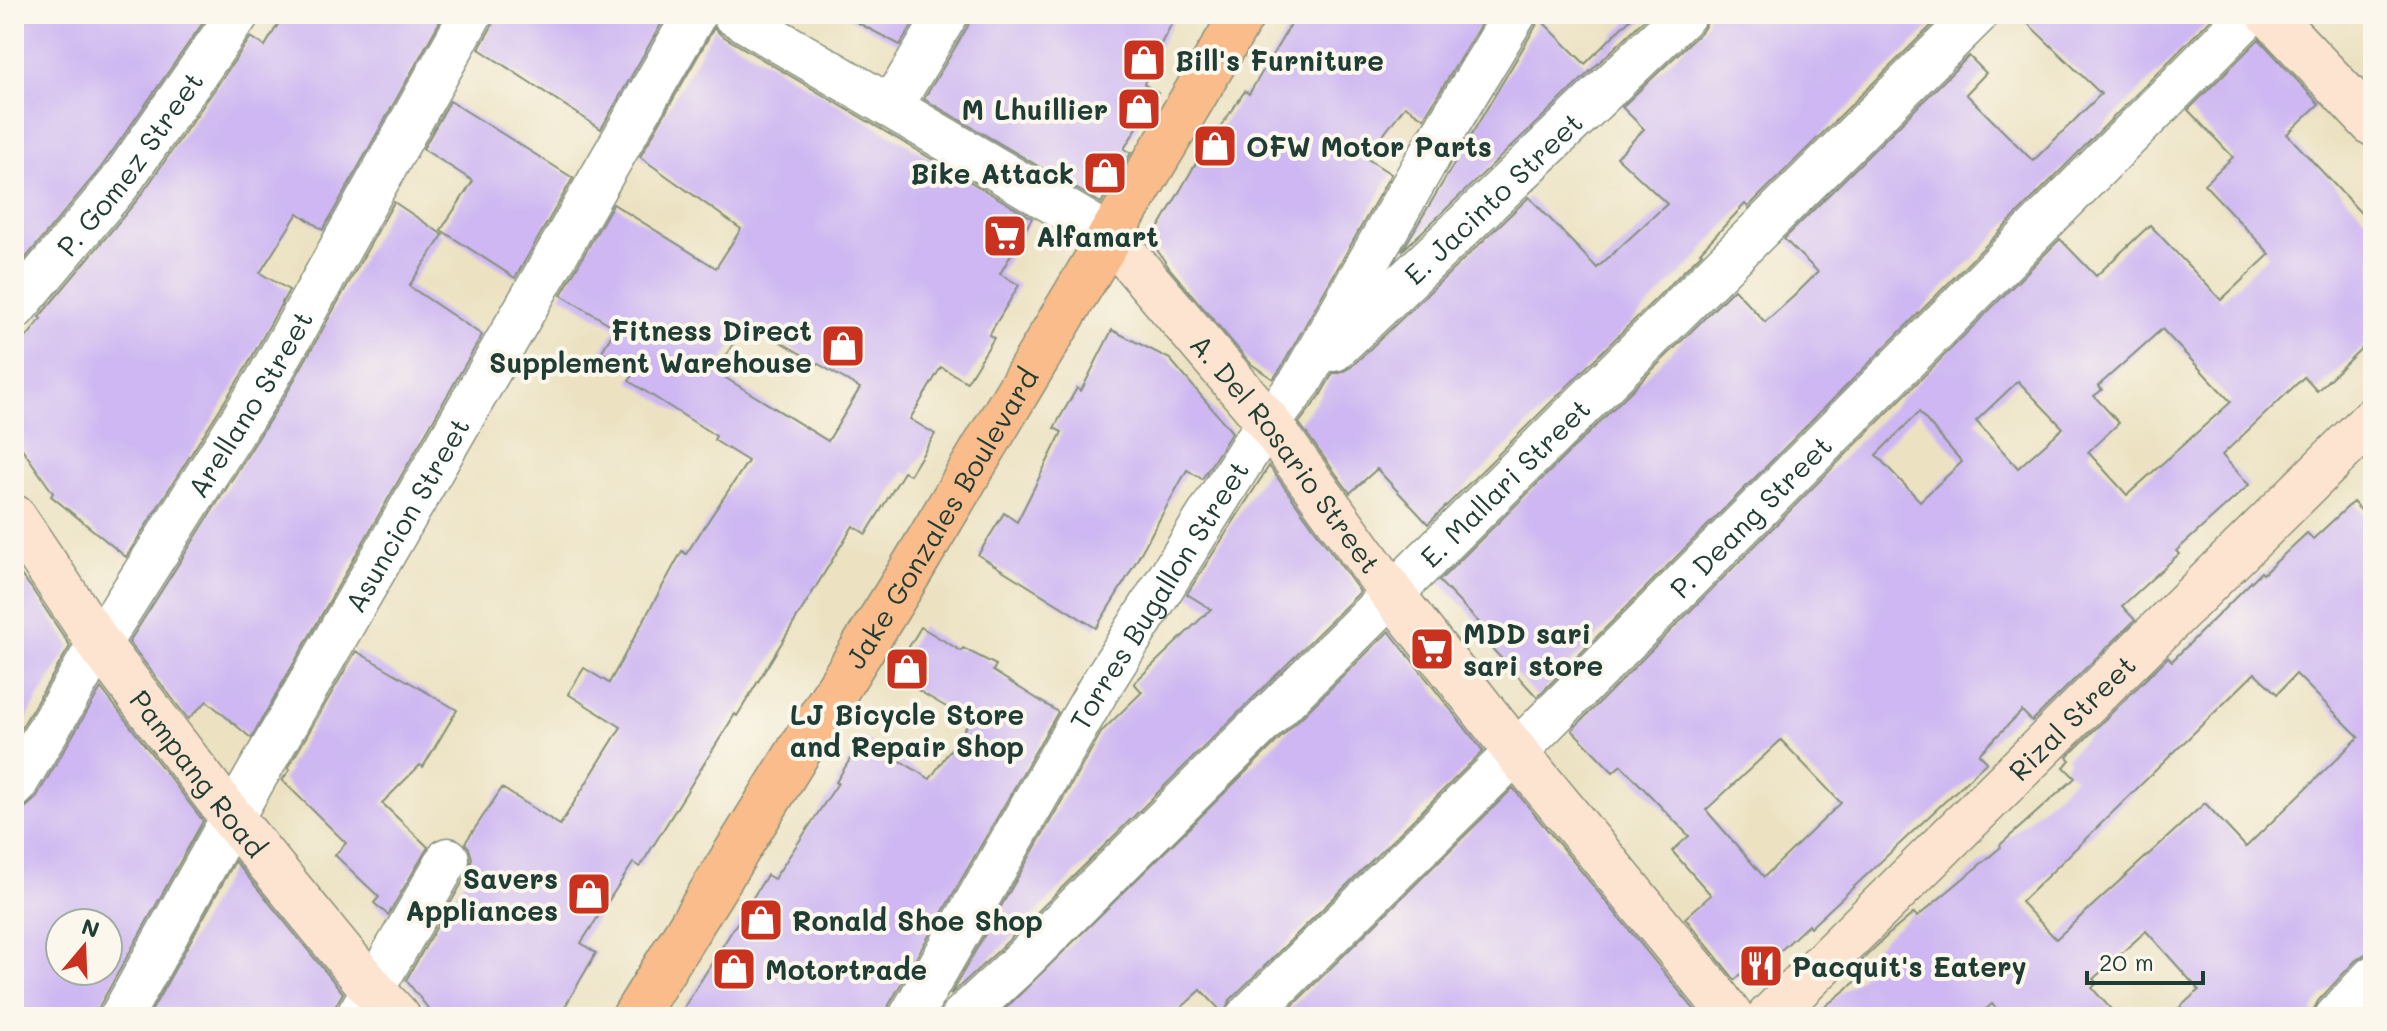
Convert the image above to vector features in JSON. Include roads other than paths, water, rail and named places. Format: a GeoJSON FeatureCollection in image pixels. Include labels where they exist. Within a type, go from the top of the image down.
{"type":"FeatureCollection","features":[{"type":"Feature","properties":{"kind":"main road","name":"Jake Gonzales Boulevard"},"geometry":{"type":"LineString","coordinates":[[634,1017],[908,575],[1243,14]]}},
{"type":"Feature","properties":{"kind":"street","name":"P. Gomez Street"},"geometry":{"type":"LineString","coordinates":[[14,309],[119,184],[238,14]]}},
{"type":"Feature","properties":{"kind":"street","name":"Arellano Street"},"geometry":{"type":"LineString","coordinates":[[14,787],[99,644],[268,378],[471,14]]}},
{"type":"Feature","properties":{"kind":"street","name":"Asuncion Street"},"geometry":{"type":"LineString","coordinates":[[121,1017],[232,818],[695,14]]}},
{"type":"Feature","properties":{"kind":"street","name":"A. Del Rosario Street"},"geometry":{"type":"LineString","coordinates":[[733,14],[1110,236],[1268,422],[1393,595],[1731,1017]]}},
{"type":"Feature","properties":{"kind":"street"},"geometry":{"type":"LineString","coordinates":[[891,107],[947,14]]}},
{"type":"Feature","properties":{"kind":"street","name":"Torres Bugallon Street"},"geometry":{"type":"LineString","coordinates":[[910,1017],[1098,690],[1268,422],[1301,381],[1425,163],[1515,14]]}},
{"type":"Feature","properties":{"kind":"street","name":"E. Jacinto Street"},"geometry":{"type":"LineString","coordinates":[[1301,381],[1685,14]]}},
{"type":"Feature","properties":{"kind":"street","name":"E. Mallari Street"},"geometry":{"type":"LineString","coordinates":[[962,1017],[1393,595],[1977,14]]}},
{"type":"Feature","properties":{"kind":"street","name":"P. Deang Street"},"geometry":{"type":"LineString","coordinates":[[1247,1017],[1516,752],[2250,14]]}},
{"type":"Feature","properties":{"kind":"street"},"geometry":{"type":"LineString","coordinates":[[2269,14],[2373,124]]}},
{"type":"Feature","properties":{"kind":"street","name":"Rizal Street"},"geometry":{"type":"LineString","coordinates":[[1769,1017],[2373,419]]}},
{"type":"Feature","properties":{"kind":"street","name":"Pampang Road"},"geometry":{"type":"LineString","coordinates":[[14,517],[99,644],[376,1008]]}},
{"type":"Feature","properties":{"kind":"street"},"geometry":{"type":"LineString","coordinates":[[376,1008],[448,859]]}},
{"type":"Feature","properties":{"kind":"street"},"geometry":{"type":"LineString","coordinates":[[2336,1017],[2373,977]]}},
{"type":"Feature","properties":{"kind":"place","name":"Bill's Furniture"},"geometry":{"type":"Point","coordinates":[1144,60]}},
{"type":"Feature","properties":{"kind":"place","name":"M Lhuillier"},"geometry":{"type":"Point","coordinates":[1139,109]}},
{"type":"Feature","properties":{"kind":"place","name":"OFW Motor Parts"},"geometry":{"type":"Point","coordinates":[1215,146]}},
{"type":"Feature","properties":{"kind":"place","name":"Bike Attack"},"geometry":{"type":"Point","coordinates":[1105,173]}},
{"type":"Feature","properties":{"kind":"place","name":"Alfamart"},"geometry":{"type":"Point","coordinates":[1005,236]}},
{"type":"Feature","properties":{"kind":"place","name":"Fitness Direct Supplement Warehouse"},"geometry":{"type":"Point","coordinates":[843,346]}},
{"type":"Feature","properties":{"kind":"place","name":"MDD sari sari store"},"geometry":{"type":"Point","coordinates":[1432,649]}},
{"type":"Feature","properties":{"kind":"place","name":"LJ Bicycle Store and Repair Shop"},"geometry":{"type":"Point","coordinates":[907,669]}},
{"type":"Feature","properties":{"kind":"place","name":"Savers Appliances"},"geometry":{"type":"Point","coordinates":[589,894]}},
{"type":"Feature","properties":{"kind":"place","name":"Ronald Shoe Shop"},"geometry":{"type":"Point","coordinates":[761,920]}},
{"type":"Feature","properties":{"kind":"place","name":"Pacquit's Eatery"},"geometry":{"type":"Point","coordinates":[1761,966]}},
{"type":"Feature","properties":{"kind":"place","name":"Motortrade"},"geometry":{"type":"Point","coordinates":[734,969]}}]}
